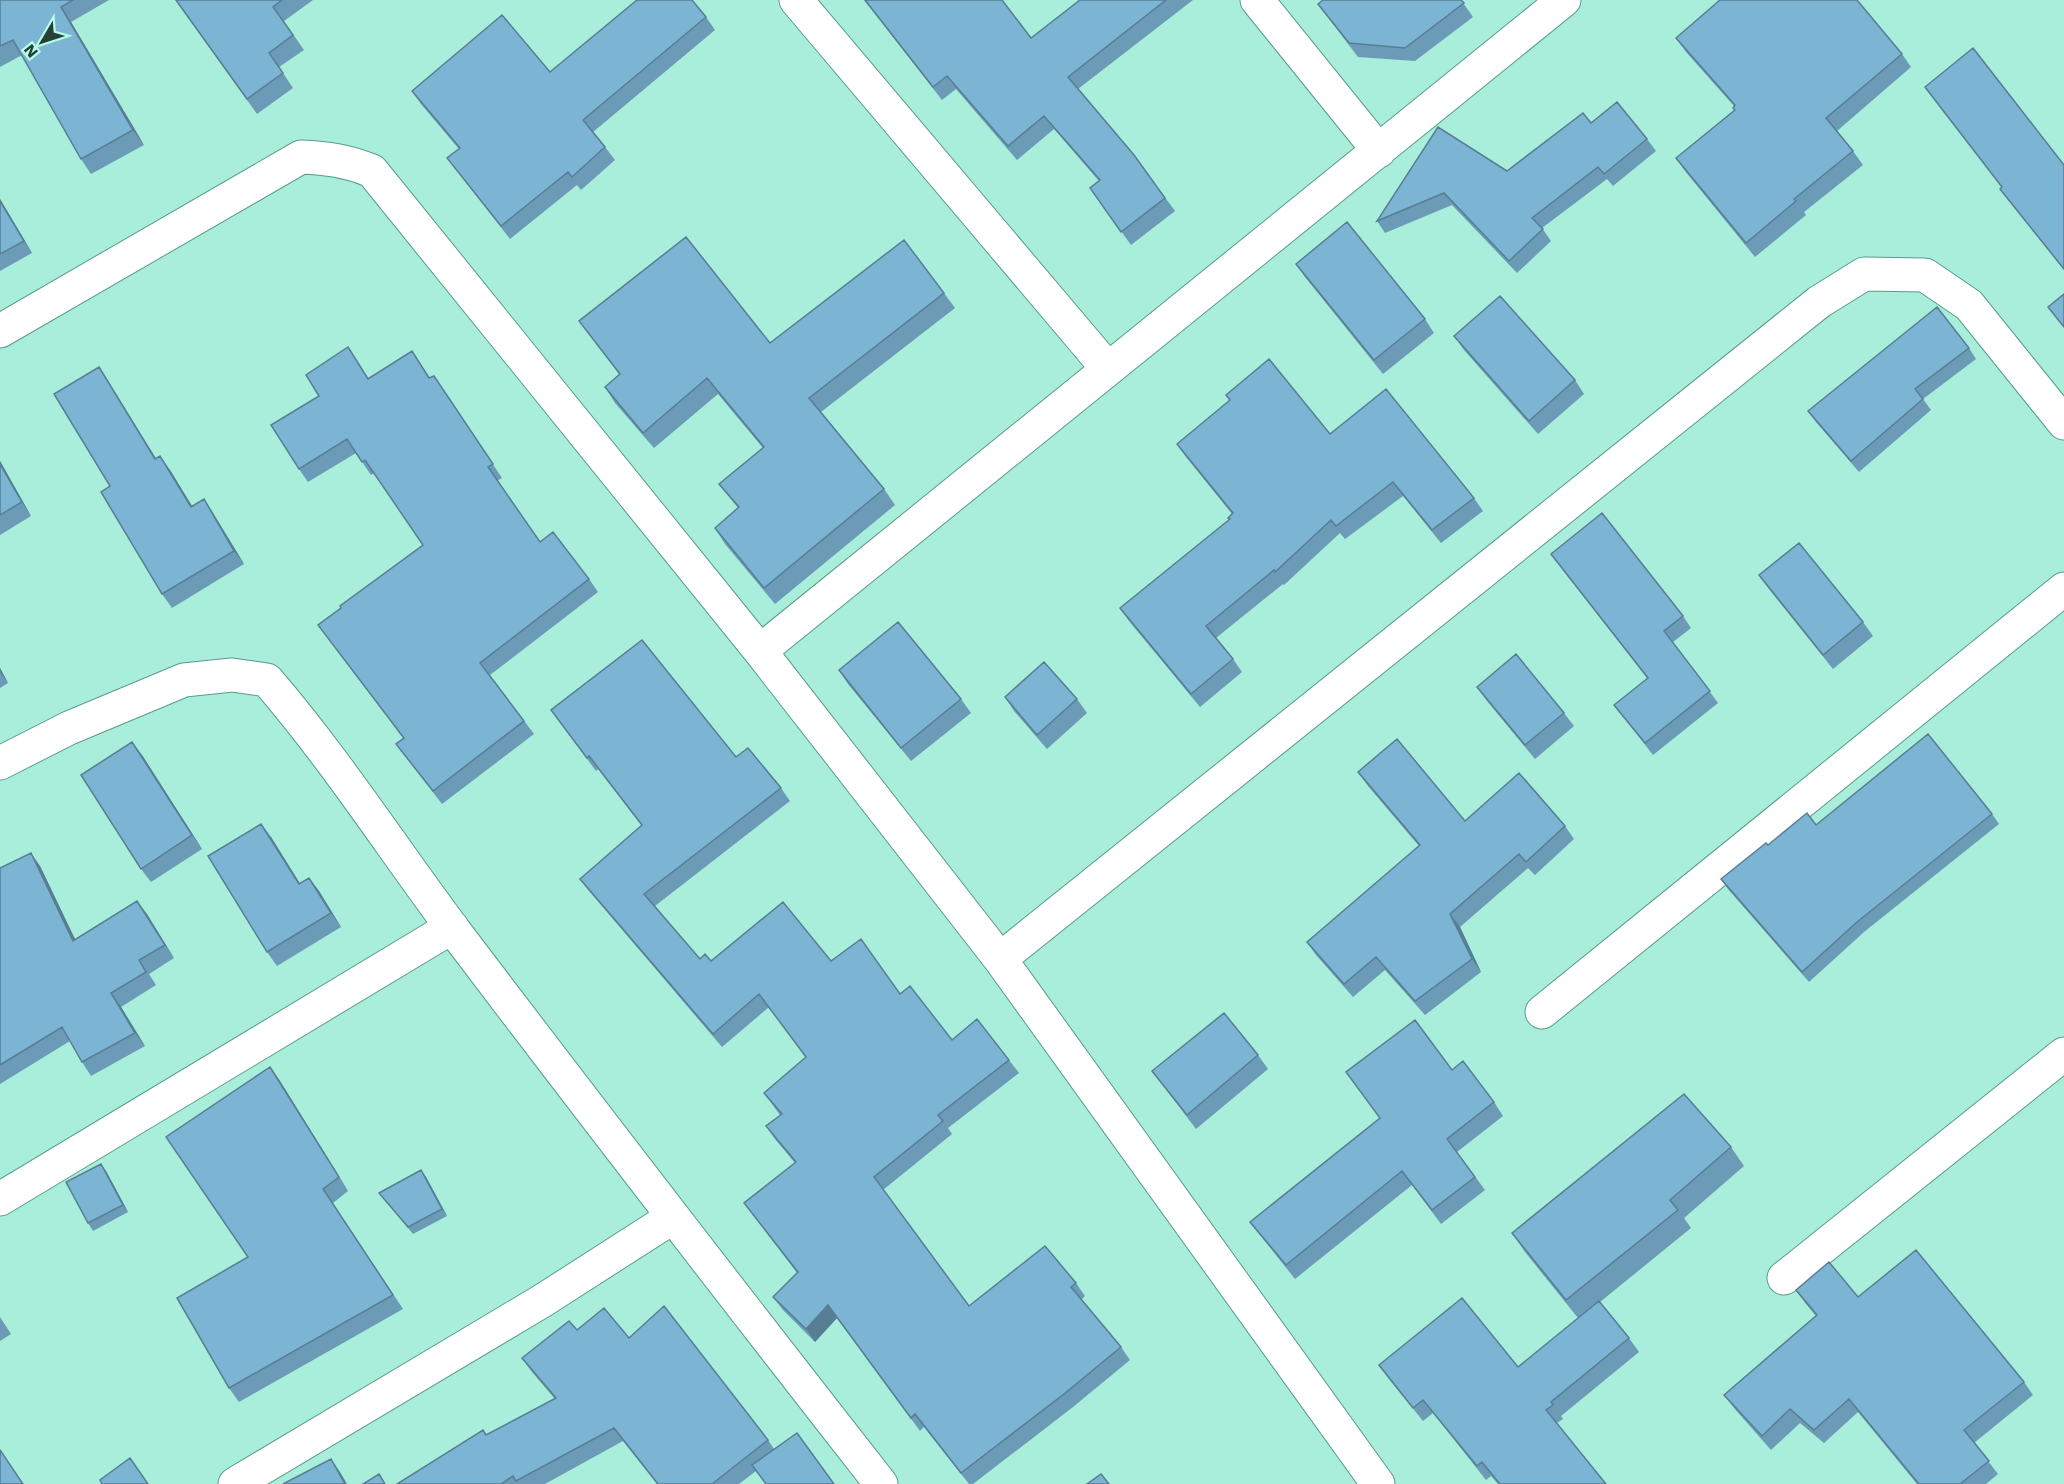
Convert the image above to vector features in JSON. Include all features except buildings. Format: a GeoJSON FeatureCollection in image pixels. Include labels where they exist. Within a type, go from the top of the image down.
{"type":"FeatureCollection","features":[{"type":"Feature","properties":{"kind":"street"},"geometry":{"type":"LineString","coordinates":[[796,0],[1108,369]]}},
{"type":"Feature","properties":{"kind":"street"},"geometry":{"type":"LineString","coordinates":[[1257,0],[1379,151]]}},
{"type":"Feature","properties":{"kind":"street"},"geometry":{"type":"LineString","coordinates":[[760,651],[1564,0]]}},
{"type":"Feature","properties":{"kind":"street"},"geometry":{"type":"LineString","coordinates":[[0,331],[301,157],[329,158],[352,163],[372,171],[760,651],[1000,959],[1378,1484]]}},
{"type":"Feature","properties":{"kind":"street"},"geometry":{"type":"LineString","coordinates":[[1000,959],[1819,302],[1864,274],[1925,275],[1969,305],[2064,423]]}},
{"type":"Feature","properties":{"kind":"street"},"geometry":{"type":"LineString","coordinates":[[1542,1012],[2064,589]]}},
{"type":"Feature","properties":{"kind":"street"},"geometry":{"type":"LineString","coordinates":[[0,764],[69,728],[184,680],[232,675],[267,680],[304,723],[452,927],[673,1217],[881,1484]]}},
{"type":"Feature","properties":{"kind":"street"},"geometry":{"type":"LineString","coordinates":[[0,1199],[452,927]]}},
{"type":"Feature","properties":{"kind":"street"},"geometry":{"type":"LineString","coordinates":[[1784,1278],[2064,1054]]}},
{"type":"Feature","properties":{"kind":"street"},"geometry":{"type":"LineString","coordinates":[[235,1484],[542,1301],[673,1217]]}}]}
